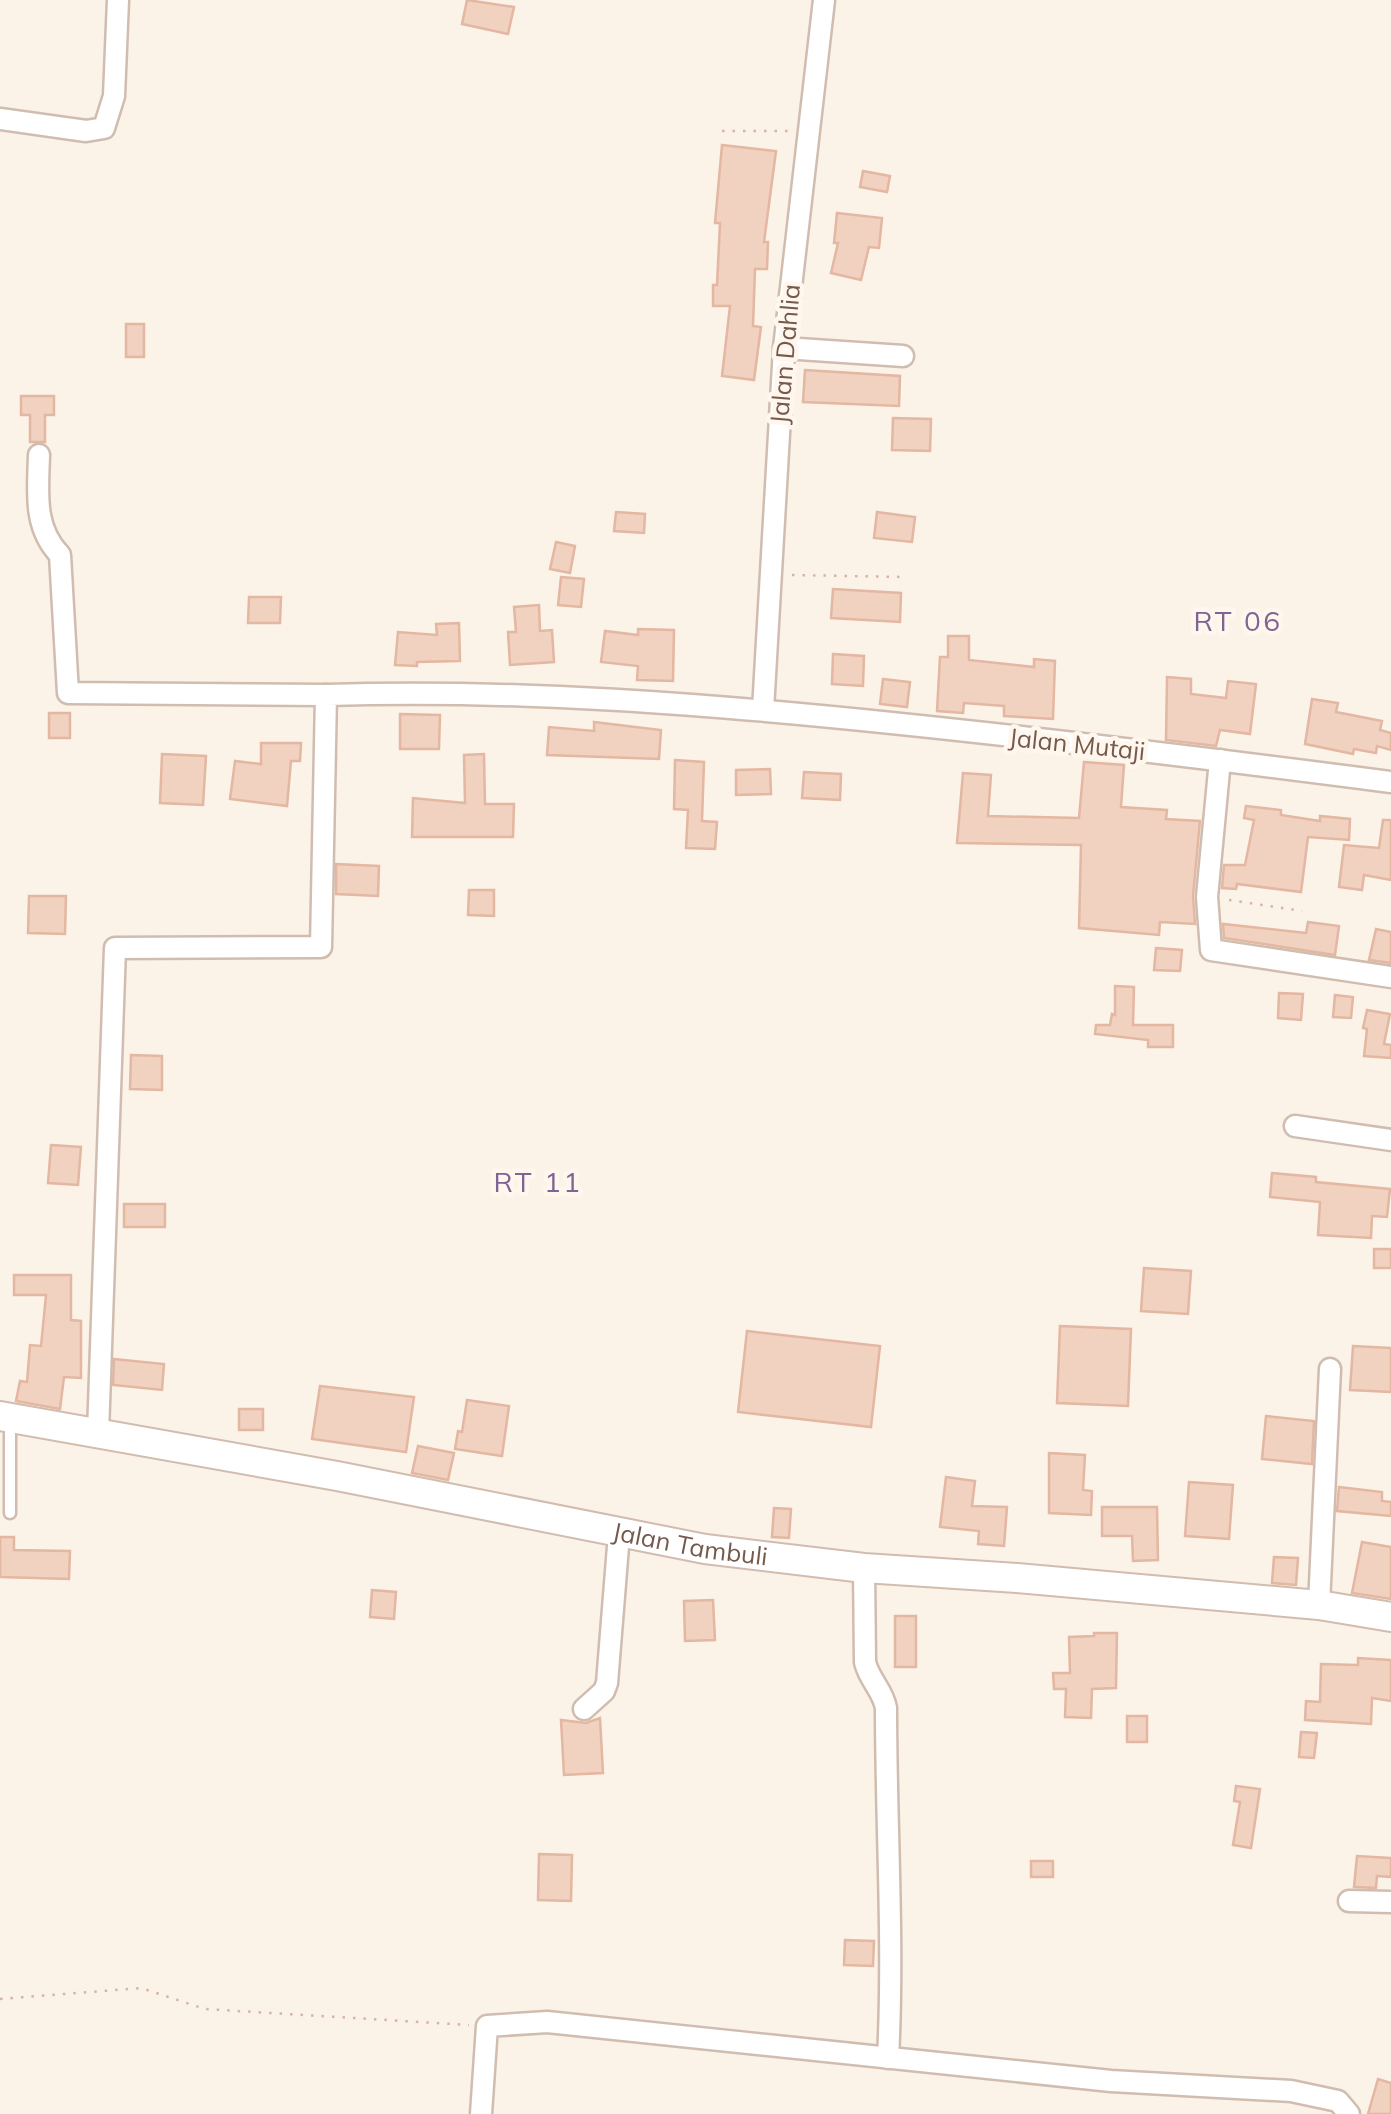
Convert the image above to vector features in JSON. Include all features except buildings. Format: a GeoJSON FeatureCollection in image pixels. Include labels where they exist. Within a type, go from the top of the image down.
{"type":"FeatureCollection","features":[{"type":"Feature","properties":{"kind":"street"},"geometry":{"type":"LineString","coordinates":[[0,119],[86,132],[107,126],[117,62],[118,0]]}},
{"type":"Feature","properties":{"kind":"street","name":"Jalan Dahlia"},"geometry":{"type":"LineString","coordinates":[[762,710],[784,348],[824,0]]}},
{"type":"Feature","properties":{"kind":"street"},"geometry":{"type":"LineString","coordinates":[[784,348],[903,356]]}},
{"type":"Feature","properties":{"kind":"street","name":"Jalan Mutaji"},"geometry":{"type":"LineString","coordinates":[[38,455],[38,517],[60,555],[68,693],[551,694],[762,710],[1391,782]]}},
{"type":"Feature","properties":{"kind":"street"},"geometry":{"type":"LineString","coordinates":[[98,1433],[115,948],[321,947],[326,695]]}},
{"type":"Feature","properties":{"kind":"street"},"geometry":{"type":"LineString","coordinates":[[1220,760],[1208,897],[1209,948],[1214,953],[1391,978]]}},
{"type":"Feature","properties":{"kind":"street"},"geometry":{"type":"LineString","coordinates":[[1296,1126],[1391,1140]]}},
{"type":"Feature","properties":{"kind":"street"},"geometry":{"type":"LineString","coordinates":[[1319,1605],[1330,1369]]}},
{"type":"Feature","properties":{"kind":"street","name":"Jalan Tambuli"},"geometry":{"type":"LineString","coordinates":[[5,1418],[337,1476],[619,1534],[864,1568],[1319,1605],[1391,1617]]}},
{"type":"Feature","properties":{"kind":"street"},"geometry":{"type":"LineString","coordinates":[[584,1709],[604,1691],[607,1683],[619,1534]]}},
{"type":"Feature","properties":{"kind":"street"},"geometry":{"type":"LineString","coordinates":[[864,1568],[865,1662],[868,1674],[884,1695],[886,1708],[892,1985],[888,2058]]}},
{"type":"Feature","properties":{"kind":"street"},"geometry":{"type":"LineString","coordinates":[[1349,1901],[1391,1902]]}},
{"type":"Feature","properties":{"kind":"street"},"geometry":{"type":"LineString","coordinates":[[480,2114],[487,2026],[526,2022],[1111,2080],[1291,2091],[1338,2101],[1349,2114]]}},
{"type":"Feature","properties":{"kind":"lane"},"geometry":{"type":"LineString","coordinates":[[5,1418],[10,1513]]}},
{"type":"Feature","properties":{"kind":"path"},"geometry":{"type":"LineString","coordinates":[[722,131],[807,131]]}},
{"type":"Feature","properties":{"kind":"path"},"geometry":{"type":"LineString","coordinates":[[770,575],[904,578]]}},
{"type":"Feature","properties":{"kind":"path"},"geometry":{"type":"LineString","coordinates":[[1208,897],[1302,911]]}},
{"type":"Feature","properties":{"kind":"path"},"geometry":{"type":"LineString","coordinates":[[0,1999],[142,1988],[205,2009],[487,2026]]}},
{"type":"Feature","properties":{"kind":"district","name":"RT 06"},"geometry":{"type":"Point","coordinates":[1238,621]}},
{"type":"Feature","properties":{"kind":"district","name":"RT 11"},"geometry":{"type":"Point","coordinates":[538,1182]}}]}
